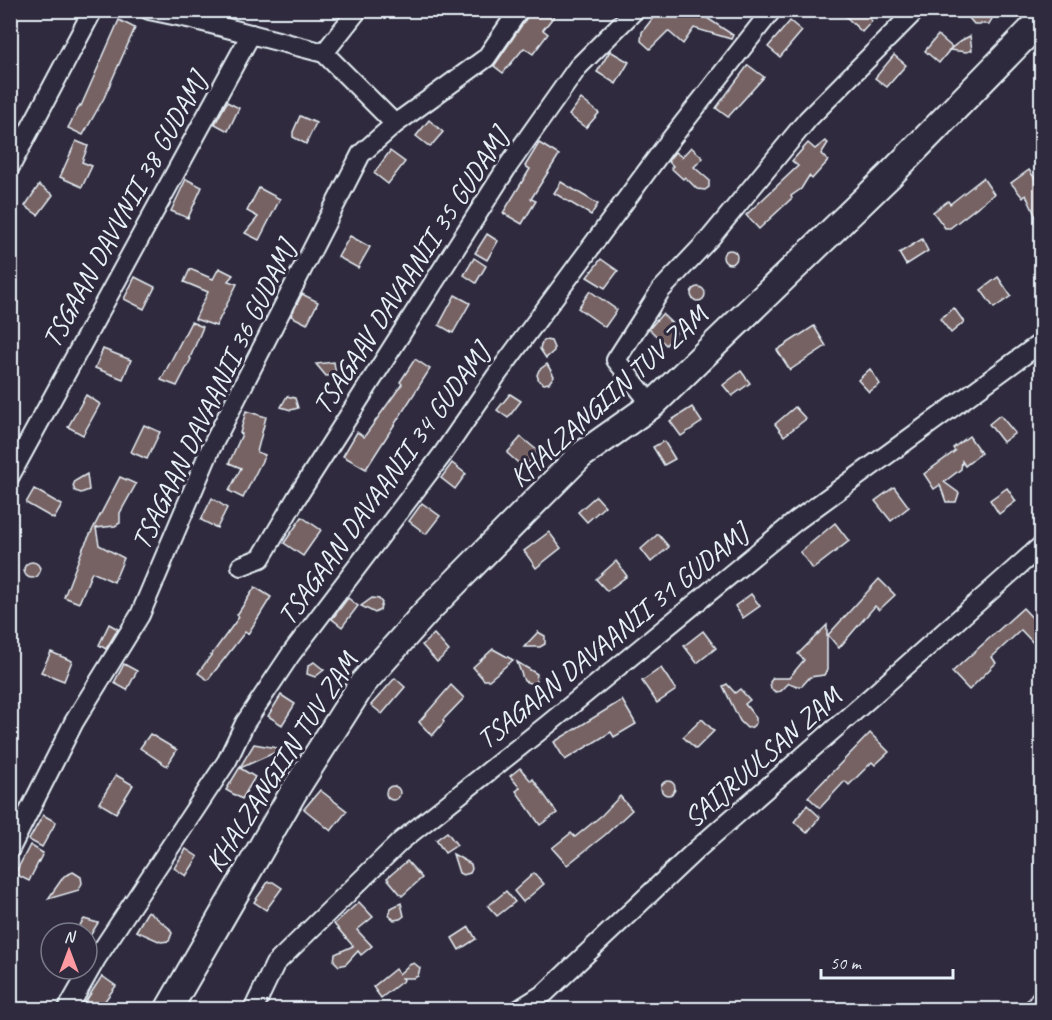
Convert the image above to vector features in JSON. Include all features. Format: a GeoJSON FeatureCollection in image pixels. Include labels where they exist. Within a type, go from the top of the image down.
{"type":"FeatureCollection","features":[{"type":"Feature","properties":{"kind":"street"},"geometry":{"type":"LineString","coordinates":[[10,167],[93,10]]}},
{"type":"Feature","properties":{"kind":"street"},"geometry":{"type":"LineString","coordinates":[[149,10],[195,15],[251,34],[324,53],[394,124]]}},
{"type":"Feature","properties":{"kind":"street"},"geometry":{"type":"LineString","coordinates":[[324,53],[358,10]]}},
{"type":"Feature","properties":{"kind":"street","name":"TSAGAAN DAVAANII 36 GUDAMJ"},"geometry":{"type":"LineString","coordinates":[[10,849],[74,722],[140,615],[210,450],[361,154],[394,124],[486,58],[519,10]]}},
{"type":"Feature","properties":{"kind":"street","name":"TSAGAAV DAVAANII 35 GUDAMJ"},"geometry":{"type":"LineString","coordinates":[[241,566],[261,558],[508,166],[578,67],[635,10]]}},
{"type":"Feature","properties":{"kind":"street","name":"TSAGAAN DAVAANII 34 GUDAMJ"},"geometry":{"type":"LineString","coordinates":[[67,1010],[96,959],[227,761],[245,723],[291,654],[442,455],[496,376],[667,144],[772,10]]}},
{"type":"Feature","properties":{"kind":"street"},"geometry":{"type":"LineString","coordinates":[[652,405],[616,360],[661,290],[711,237],[808,119],[916,10]]}},
{"type":"Feature","properties":{"kind":"street","name":"KHALZANGIIN TUV ZAM"},"geometry":{"type":"LineString","coordinates":[[168,1010],[293,793],[363,683],[427,611],[580,456],[652,405],[889,176],[1041,19]]}},
{"type":"Feature","properties":{"kind":"street","name":"TSGAAN DAVVNII 38 GUDAMJ"},"geometry":{"type":"LineString","coordinates":[[10,476],[251,34]]}},
{"type":"Feature","properties":{"kind":"street","name":"TSAGAAN DAVAANII 31 GUDAMJ"},"geometry":{"type":"LineString","coordinates":[[253,1010],[275,964],[401,841],[796,521],[1041,342]]}},
{"type":"Feature","properties":{"kind":"street","name":"SAIJRUULSAN ZAM"},"geometry":{"type":"LineString","coordinates":[[518,1010],[544,993],[696,850],[1041,545]]}},
{"type":"Feature","properties":{"kind":"street"},"geometry":{"type":"LineString","coordinates":[[1033,1010],[1041,997]]}},
{"type":"Feature","properties":{"kind":"building"},"geometry":{"type":"Polygon","coordinates":[[[532,10],[559,10],[543,30],[548,34],[533,54],[524,48],[503,73],[494,66],[532,10]]]}},
{"type":"Feature","properties":{"kind":"building"},"geometry":{"type":"Polygon","coordinates":[[[659,10],[695,10],[733,35],[731,39],[694,28],[683,44],[668,31],[650,49],[641,41],[642,32],[659,10]]]}},
{"type":"Feature","properties":{"kind":"building"},"geometry":{"type":"Polygon","coordinates":[[[839,10],[861,10],[872,21],[862,32],[839,10]]]}},
{"type":"Feature","properties":{"kind":"building"},"geometry":{"type":"Polygon","coordinates":[[[962,10],[984,10],[993,17],[989,24],[974,24],[962,10]]]}},
{"type":"Feature","properties":{"kind":"building"},"geometry":{"type":"Polygon","coordinates":[[[119,20],[135,28],[104,98],[83,135],[68,128],[81,106],[119,20]]]}},
{"type":"Feature","properties":{"kind":"building"},"geometry":{"type":"Polygon","coordinates":[[[790,21],[802,31],[780,57],[768,47],[790,21]]]}},
{"type":"Feature","properties":{"kind":"building"},"geometry":{"type":"Polygon","coordinates":[[[938,35],[952,47],[939,63],[925,51],[938,35]]]}},
{"type":"Feature","properties":{"kind":"building"},"geometry":{"type":"Polygon","coordinates":[[[970,36],[972,50],[967,52],[949,50],[962,40],[970,36]]]}},
{"type":"Feature","properties":{"kind":"building"},"geometry":{"type":"Polygon","coordinates":[[[610,51],[629,62],[616,84],[597,72],[610,51]]]}},
{"type":"Feature","properties":{"kind":"building"},"geometry":{"type":"Polygon","coordinates":[[[894,55],[906,65],[887,87],[875,78],[894,55]]]}},
{"type":"Feature","properties":{"kind":"building"},"geometry":{"type":"Polygon","coordinates":[[[748,65],[764,77],[728,117],[716,108],[748,65]]]}},
{"type":"Feature","properties":{"kind":"building"},"geometry":{"type":"Polygon","coordinates":[[[581,99],[599,113],[586,128],[569,115],[581,99]]]}},
{"type":"Feature","properties":{"kind":"building"},"geometry":{"type":"Polygon","coordinates":[[[227,102],[239,108],[228,131],[215,124],[227,102]]]}},
{"type":"Feature","properties":{"kind":"building"},"geometry":{"type":"Polygon","coordinates":[[[300,116],[316,123],[306,144],[293,137],[300,116]]]}},
{"type":"Feature","properties":{"kind":"building"},"geometry":{"type":"Polygon","coordinates":[[[429,120],[443,132],[430,147],[416,136],[429,120]]]}},
{"type":"Feature","properties":{"kind":"building"},"geometry":{"type":"Polygon","coordinates":[[[76,141],[88,146],[82,162],[92,166],[82,187],[60,177],[76,141]]]}},
{"type":"Feature","properties":{"kind":"building"},"geometry":{"type":"Polygon","coordinates":[[[825,141],[828,143],[821,154],[828,161],[812,179],[809,176],[801,189],[791,196],[792,198],[759,229],[746,215],[798,166],[792,161],[808,143],[815,149],[825,141]]]}},
{"type":"Feature","properties":{"kind":"building"},"geometry":{"type":"Polygon","coordinates":[[[539,143],[559,155],[531,199],[536,201],[522,224],[503,213],[530,169],[525,166],[539,143]]]}},
{"type":"Feature","properties":{"kind":"building"},"geometry":{"type":"Polygon","coordinates":[[[691,147],[703,158],[694,167],[709,180],[709,187],[705,190],[697,189],[685,177],[683,179],[671,168],[673,166],[668,161],[675,152],[682,157],[691,147]]]}},
{"type":"Feature","properties":{"kind":"building"},"geometry":{"type":"Polygon","coordinates":[[[390,151],[405,162],[388,184],[374,173],[390,151]]]}},
{"type":"Feature","properties":{"kind":"building"},"geometry":{"type":"Polygon","coordinates":[[[1029,170],[1041,187],[1041,228],[1026,195],[1023,198],[1011,183],[1029,170]]]}},
{"type":"Feature","properties":{"kind":"building"},"geometry":{"type":"Polygon","coordinates":[[[983,178],[994,194],[950,228],[945,228],[933,212],[948,201],[950,204],[983,178]]]}},
{"type":"Feature","properties":{"kind":"building"},"geometry":{"type":"Polygon","coordinates":[[[186,179],[202,187],[188,218],[171,211],[186,179]]]}},
{"type":"Feature","properties":{"kind":"building"},"geometry":{"type":"Polygon","coordinates":[[[561,182],[598,204],[591,215],[554,193],[561,182]]]}},
{"type":"Feature","properties":{"kind":"building"},"geometry":{"type":"Polygon","coordinates":[[[39,185],[53,195],[38,215],[25,206],[39,185]]]}},
{"type":"Feature","properties":{"kind":"building"},"geometry":{"type":"Polygon","coordinates":[[[259,188],[280,199],[259,240],[245,233],[258,217],[247,211],[259,188]]]}},
{"type":"Feature","properties":{"kind":"building"},"geometry":{"type":"Polygon","coordinates":[[[487,234],[498,241],[487,260],[475,253],[487,234]]]}},
{"type":"Feature","properties":{"kind":"building"},"geometry":{"type":"Polygon","coordinates":[[[350,236],[370,247],[358,268],[338,257],[350,236]]]}},
{"type":"Feature","properties":{"kind":"building"},"geometry":{"type":"Polygon","coordinates":[[[922,239],[928,251],[906,265],[899,253],[922,239]]]}},
{"type":"Feature","properties":{"kind":"building"},"geometry":{"type":"Polygon","coordinates":[[[727,250],[733,250],[737,257],[733,264],[727,264],[723,260],[723,254],[727,250]]]}},
{"type":"Feature","properties":{"kind":"building"},"geometry":{"type":"Polygon","coordinates":[[[474,258],[486,266],[476,283],[464,275],[474,258]]]}},
{"type":"Feature","properties":{"kind":"building"},"geometry":{"type":"Polygon","coordinates":[[[601,259],[618,271],[605,288],[587,277],[601,259]]]}},
{"type":"Feature","properties":{"kind":"building"},"geometry":{"type":"Polygon","coordinates":[[[219,268],[233,275],[228,281],[237,284],[216,326],[195,319],[208,292],[184,282],[190,269],[213,279],[219,268]]]}},
{"type":"Feature","properties":{"kind":"building"},"geometry":{"type":"Polygon","coordinates":[[[135,277],[155,287],[144,309],[124,299],[135,277]]]}},
{"type":"Feature","properties":{"kind":"building"},"geometry":{"type":"Polygon","coordinates":[[[998,277],[1011,296],[994,308],[981,290],[998,277]]]}},
{"type":"Feature","properties":{"kind":"building"},"geometry":{"type":"Polygon","coordinates":[[[695,287],[701,287],[705,294],[701,301],[695,301],[691,297],[691,291],[695,287]]]}},
{"type":"Feature","properties":{"kind":"building"},"geometry":{"type":"Polygon","coordinates":[[[590,291],[617,310],[605,327],[578,308],[590,291]]]}},
{"type":"Feature","properties":{"kind":"building"},"geometry":{"type":"Polygon","coordinates":[[[302,294],[318,302],[307,324],[291,316],[302,294]]]}},
{"type":"Feature","properties":{"kind":"building"},"geometry":{"type":"Polygon","coordinates":[[[455,295],[470,303],[453,333],[439,325],[455,295]]]}},
{"type":"Feature","properties":{"kind":"building"},"geometry":{"type":"Polygon","coordinates":[[[954,308],[964,322],[951,333],[940,319],[954,308]]]}},
{"type":"Feature","properties":{"kind":"building"},"geometry":{"type":"Polygon","coordinates":[[[662,314],[679,330],[666,345],[649,329],[662,314]]]}},
{"type":"Feature","properties":{"kind":"building"},"geometry":{"type":"Polygon","coordinates":[[[191,322],[203,327],[191,359],[177,386],[161,380],[191,322]]]}},
{"type":"Feature","properties":{"kind":"building"},"geometry":{"type":"Polygon","coordinates":[[[814,326],[826,346],[790,370],[777,350],[814,326]]]}},
{"type":"Feature","properties":{"kind":"building"},"geometry":{"type":"Polygon","coordinates":[[[545,340],[551,341],[554,348],[554,351],[546,358],[540,349],[545,340]]]}},
{"type":"Feature","properties":{"kind":"building"},"geometry":{"type":"Polygon","coordinates":[[[103,349],[131,360],[123,379],[95,368],[103,349]]]}},
{"type":"Feature","properties":{"kind":"building"},"geometry":{"type":"Polygon","coordinates":[[[415,359],[430,369],[366,469],[343,456],[357,432],[364,437],[402,384],[400,382],[415,359]]]}},
{"type":"Feature","properties":{"kind":"building"},"geometry":{"type":"Polygon","coordinates":[[[334,362],[336,375],[326,376],[316,364],[334,362]]]}},
{"type":"Feature","properties":{"kind":"building"},"geometry":{"type":"Polygon","coordinates":[[[547,364],[554,376],[549,383],[544,384],[539,381],[537,375],[539,370],[547,364]]]}},
{"type":"Feature","properties":{"kind":"building"},"geometry":{"type":"Polygon","coordinates":[[[870,369],[880,384],[869,392],[858,380],[870,369]]]}},
{"type":"Feature","properties":{"kind":"building"},"geometry":{"type":"Polygon","coordinates":[[[741,371],[750,383],[732,396],[723,385],[741,371]]]}},
{"type":"Feature","properties":{"kind":"building"},"geometry":{"type":"Polygon","coordinates":[[[510,394],[521,401],[508,418],[497,410],[510,394]]]}},
{"type":"Feature","properties":{"kind":"building"},"geometry":{"type":"Polygon","coordinates":[[[86,395],[100,404],[83,435],[68,427],[86,395]]]}},
{"type":"Feature","properties":{"kind":"building"},"geometry":{"type":"Polygon","coordinates":[[[287,396],[295,398],[298,408],[291,410],[281,407],[287,396]]]}},
{"type":"Feature","properties":{"kind":"building"},"geometry":{"type":"Polygon","coordinates":[[[692,407],[702,422],[681,436],[670,421],[692,407]]]}},
{"type":"Feature","properties":{"kind":"building"},"geometry":{"type":"Polygon","coordinates":[[[795,407],[806,419],[784,436],[775,424],[795,407]]]}},
{"type":"Feature","properties":{"kind":"building"},"geometry":{"type":"Polygon","coordinates":[[[246,411],[266,417],[257,452],[265,455],[243,498],[229,491],[241,468],[229,463],[242,434],[240,433],[246,411]]]}},
{"type":"Feature","properties":{"kind":"building"},"geometry":{"type":"Polygon","coordinates":[[[1000,415],[1015,433],[1003,442],[989,424],[1000,415]]]}},
{"type":"Feature","properties":{"kind":"building"},"geometry":{"type":"Polygon","coordinates":[[[144,425],[160,432],[147,459],[131,452],[144,425]]]}},
{"type":"Feature","properties":{"kind":"building"},"geometry":{"type":"Polygon","coordinates":[[[969,436],[981,453],[965,466],[962,461],[961,469],[944,482],[959,493],[956,502],[946,502],[940,485],[934,489],[924,474],[955,451],[953,448],[969,436]]]}},
{"type":"Feature","properties":{"kind":"building"},"geometry":{"type":"Polygon","coordinates":[[[521,437],[538,451],[524,468],[507,453],[521,437]]]}},
{"type":"Feature","properties":{"kind":"building"},"geometry":{"type":"Polygon","coordinates":[[[664,441],[675,459],[664,465],[653,447],[664,441]]]}},
{"type":"Feature","properties":{"kind":"building"},"geometry":{"type":"Polygon","coordinates":[[[452,463],[466,474],[455,489],[441,478],[452,463]]]}},
{"type":"Feature","properties":{"kind":"building"},"geometry":{"type":"Polygon","coordinates":[[[87,474],[89,490],[81,493],[75,491],[73,486],[75,481],[87,474]]]}},
{"type":"Feature","properties":{"kind":"building"},"geometry":{"type":"Polygon","coordinates":[[[120,477],[136,484],[120,513],[120,523],[115,526],[96,528],[99,545],[124,558],[114,582],[92,572],[79,603],[64,597],[83,548],[120,477]]]}},
{"type":"Feature","properties":{"kind":"building"},"geometry":{"type":"Polygon","coordinates":[[[894,487],[909,507],[891,521],[875,501],[894,487]]]}},
{"type":"Feature","properties":{"kind":"building"},"geometry":{"type":"Polygon","coordinates":[[[1007,488],[1016,501],[999,514],[990,500],[1007,488]]]}},
{"type":"Feature","properties":{"kind":"building"},"geometry":{"type":"Polygon","coordinates":[[[34,489],[62,505],[54,519],[26,503],[34,489]]]}},
{"type":"Feature","properties":{"kind":"building"},"geometry":{"type":"Polygon","coordinates":[[[596,496],[605,506],[587,522],[578,512],[596,496]]]}},
{"type":"Feature","properties":{"kind":"building"},"geometry":{"type":"Polygon","coordinates":[[[212,498],[227,508],[217,528],[201,520],[212,498]]]}},
{"type":"Feature","properties":{"kind":"building"},"geometry":{"type":"Polygon","coordinates":[[[422,503],[440,516],[426,534],[409,521],[422,503]]]}},
{"type":"Feature","properties":{"kind":"building"},"geometry":{"type":"Polygon","coordinates":[[[302,517],[321,530],[303,556],[284,543],[302,517]]]}},
{"type":"Feature","properties":{"kind":"building"},"geometry":{"type":"Polygon","coordinates":[[[835,523],[849,541],[813,569],[800,552],[835,523]]]}},
{"type":"Feature","properties":{"kind":"building"},"geometry":{"type":"Polygon","coordinates":[[[549,532],[561,548],[536,568],[524,551],[549,532]]]}},
{"type":"Feature","properties":{"kind":"building"},"geometry":{"type":"Polygon","coordinates":[[[658,534],[669,547],[651,562],[641,549],[658,534]]]}},
{"type":"Feature","properties":{"kind":"building"},"geometry":{"type":"Polygon","coordinates":[[[616,561],[627,576],[607,591],[596,579],[616,561]]]}},
{"type":"Feature","properties":{"kind":"building"},"geometry":{"type":"Polygon","coordinates":[[[32,562],[40,570],[32,578],[24,570],[32,562]]]}},
{"type":"Feature","properties":{"kind":"building"},"geometry":{"type":"Polygon","coordinates":[[[879,579],[895,595],[879,610],[875,606],[839,648],[828,635],[879,579]]]}},
{"type":"Feature","properties":{"kind":"building"},"geometry":{"type":"Polygon","coordinates":[[[255,587],[271,597],[248,634],[245,632],[208,680],[198,673],[239,617],[237,615],[255,587]]]}},
{"type":"Feature","properties":{"kind":"building"},"geometry":{"type":"Polygon","coordinates":[[[751,594],[760,606],[743,618],[735,606],[751,594]]]}},
{"type":"Feature","properties":{"kind":"building"},"geometry":{"type":"Polygon","coordinates":[[[348,598],[358,606],[342,627],[332,619],[348,598]]]}},
{"type":"Feature","properties":{"kind":"building"},"geometry":{"type":"Polygon","coordinates":[[[372,598],[379,599],[382,603],[380,610],[375,613],[361,606],[372,598]]]}},
{"type":"Feature","properties":{"kind":"building"},"geometry":{"type":"Polygon","coordinates":[[[1023,608],[1041,627],[1041,651],[1021,630],[992,657],[996,663],[969,690],[952,672],[1023,608]]]}},
{"type":"Feature","properties":{"kind":"building"},"geometry":{"type":"Polygon","coordinates":[[[109,624],[118,629],[106,649],[99,645],[109,624]]]}},
{"type":"Feature","properties":{"kind":"building"},"geometry":{"type":"Polygon","coordinates":[[[827,625],[827,670],[824,675],[810,677],[802,686],[789,683],[781,691],[776,692],[771,689],[770,682],[773,678],[789,678],[804,660],[798,654],[827,625]]]}},
{"type":"Feature","properties":{"kind":"building"},"geometry":{"type":"Polygon","coordinates":[[[703,631],[716,648],[697,663],[684,646],[703,631]]]}},
{"type":"Feature","properties":{"kind":"building"},"geometry":{"type":"Polygon","coordinates":[[[538,632],[545,636],[545,644],[540,647],[524,647],[538,632]]]}},
{"type":"Feature","properties":{"kind":"building"},"geometry":{"type":"Polygon","coordinates":[[[434,634],[449,651],[437,662],[422,645],[434,634]]]}},
{"type":"Feature","properties":{"kind":"building"},"geometry":{"type":"Polygon","coordinates":[[[493,649],[513,660],[489,680],[484,680],[473,667],[493,649]]]}},
{"type":"Feature","properties":{"kind":"building"},"geometry":{"type":"Polygon","coordinates":[[[51,652],[72,661],[64,681],[41,672],[51,652]]]}},
{"type":"Feature","properties":{"kind":"building"},"geometry":{"type":"Polygon","coordinates":[[[314,662],[324,670],[315,677],[307,674],[308,666],[314,662]]]}},
{"type":"Feature","properties":{"kind":"building"},"geometry":{"type":"Polygon","coordinates":[[[517,662],[537,674],[536,681],[532,684],[524,681],[517,662]]]}},
{"type":"Feature","properties":{"kind":"building"},"geometry":{"type":"Polygon","coordinates":[[[124,664],[137,671],[127,690],[114,683],[124,664]]]}},
{"type":"Feature","properties":{"kind":"building"},"geometry":{"type":"Polygon","coordinates":[[[661,668],[676,690],[657,703],[642,681],[661,668]]]}},
{"type":"Feature","properties":{"kind":"building"},"geometry":{"type":"Polygon","coordinates":[[[395,678],[405,687],[382,714],[371,705],[395,678]]]}},
{"type":"Feature","properties":{"kind":"building"},"geometry":{"type":"Polygon","coordinates":[[[727,684],[735,693],[740,689],[750,700],[745,704],[756,718],[756,723],[752,727],[747,728],[740,721],[723,686],[727,684]]]}},
{"type":"Feature","properties":{"kind":"building"},"geometry":{"type":"Polygon","coordinates":[[[451,685],[464,698],[443,720],[444,722],[432,736],[419,722],[451,685]]]}},
{"type":"Feature","properties":{"kind":"building"},"geometry":{"type":"Polygon","coordinates":[[[281,695],[295,704],[282,725],[268,716],[281,695]]]}},
{"type":"Feature","properties":{"kind":"building"},"geometry":{"type":"Polygon","coordinates":[[[622,700],[636,724],[614,737],[611,732],[565,760],[554,742],[622,700]]]}},
{"type":"Feature","properties":{"kind":"building"},"geometry":{"type":"Polygon","coordinates":[[[702,719],[714,731],[696,749],[683,737],[702,719]]]}},
{"type":"Feature","properties":{"kind":"building"},"geometry":{"type":"Polygon","coordinates":[[[870,733],[889,752],[875,765],[872,762],[849,785],[845,781],[820,808],[808,797],[870,733]]]}},
{"type":"Feature","properties":{"kind":"building"},"geometry":{"type":"Polygon","coordinates":[[[150,734],[177,750],[167,766],[140,748],[150,734]]]}},
{"type":"Feature","properties":{"kind":"building"},"geometry":{"type":"Polygon","coordinates":[[[254,744],[283,749],[240,768],[255,777],[242,799],[226,790],[254,744]]]}},
{"type":"Feature","properties":{"kind":"building"},"geometry":{"type":"Polygon","coordinates":[[[520,768],[531,781],[533,779],[557,813],[540,825],[516,791],[520,788],[510,776],[520,768]]]}},
{"type":"Feature","properties":{"kind":"building"},"geometry":{"type":"Polygon","coordinates":[[[116,775],[133,785],[116,813],[99,803],[116,775]]]}},
{"type":"Feature","properties":{"kind":"building"},"geometry":{"type":"Polygon","coordinates":[[[668,781],[673,783],[675,788],[673,793],[668,795],[663,793],[661,788],[663,783],[668,781]]]}},
{"type":"Feature","properties":{"kind":"building"},"geometry":{"type":"Polygon","coordinates":[[[390,786],[396,786],[400,793],[396,800],[390,800],[386,796],[386,790],[390,786]]]}},
{"type":"Feature","properties":{"kind":"building"},"geometry":{"type":"Polygon","coordinates":[[[320,790],[347,811],[331,831],[304,809],[320,790]]]}},
{"type":"Feature","properties":{"kind":"building"},"geometry":{"type":"Polygon","coordinates":[[[620,796],[632,810],[567,865],[552,848],[571,833],[575,837],[602,815],[620,796]]]}},
{"type":"Feature","properties":{"kind":"building"},"geometry":{"type":"Polygon","coordinates":[[[807,805],[820,817],[807,833],[794,822],[807,805]]]}},
{"type":"Feature","properties":{"kind":"building"},"geometry":{"type":"Polygon","coordinates":[[[43,815],[56,822],[42,847],[29,840],[43,815]]]}},
{"type":"Feature","properties":{"kind":"building"},"geometry":{"type":"Polygon","coordinates":[[[447,832],[457,845],[445,853],[436,840],[447,832]]]}},
{"type":"Feature","properties":{"kind":"building"},"geometry":{"type":"Polygon","coordinates":[[[30,845],[43,853],[29,881],[15,874],[30,845]]]}},
{"type":"Feature","properties":{"kind":"building"},"geometry":{"type":"Polygon","coordinates":[[[186,849],[198,857],[186,876],[174,868],[186,849]]]}},
{"type":"Feature","properties":{"kind":"building"},"geometry":{"type":"Polygon","coordinates":[[[453,854],[471,864],[470,873],[463,875],[459,873],[453,854]]]}},
{"type":"Feature","properties":{"kind":"building"},"geometry":{"type":"Polygon","coordinates":[[[407,861],[422,878],[402,896],[387,878],[407,861]]]}},
{"type":"Feature","properties":{"kind":"building"},"geometry":{"type":"Polygon","coordinates":[[[73,872],[81,877],[82,883],[79,890],[48,899],[64,876],[73,872]]]}},
{"type":"Feature","properties":{"kind":"building"},"geometry":{"type":"Polygon","coordinates":[[[534,873],[544,884],[523,902],[514,891],[534,873]]]}},
{"type":"Feature","properties":{"kind":"building"},"geometry":{"type":"Polygon","coordinates":[[[268,882],[273,882],[282,888],[266,910],[254,902],[268,882]]]}},
{"type":"Feature","properties":{"kind":"building"},"geometry":{"type":"Polygon","coordinates":[[[506,891],[515,902],[497,916],[488,906],[506,891]]]}},
{"type":"Feature","properties":{"kind":"building"},"geometry":{"type":"Polygon","coordinates":[[[359,902],[373,917],[357,930],[372,946],[361,955],[358,951],[346,964],[339,966],[334,961],[335,954],[353,946],[334,924],[359,902]]]}},
{"type":"Feature","properties":{"kind":"building"},"geometry":{"type":"Polygon","coordinates":[[[401,903],[404,916],[394,920],[389,915],[391,908],[401,903]]]}},
{"type":"Feature","properties":{"kind":"building"},"geometry":{"type":"Polygon","coordinates":[[[148,911],[169,928],[172,933],[169,941],[161,942],[136,931],[148,911]]]}},
{"type":"Feature","properties":{"kind":"building"},"geometry":{"type":"Polygon","coordinates":[[[469,927],[476,939],[459,950],[452,938],[469,927]]]}},
{"type":"Feature","properties":{"kind":"building"},"geometry":{"type":"Polygon","coordinates":[[[414,963],[420,968],[418,976],[402,978],[404,980],[381,998],[373,987],[395,969],[399,974],[414,963]]]}},
{"type":"Feature","properties":{"kind":"building"},"geometry":{"type":"Polygon","coordinates":[[[102,976],[116,986],[98,1010],[80,1010],[99,981],[102,976]]]}}]}
